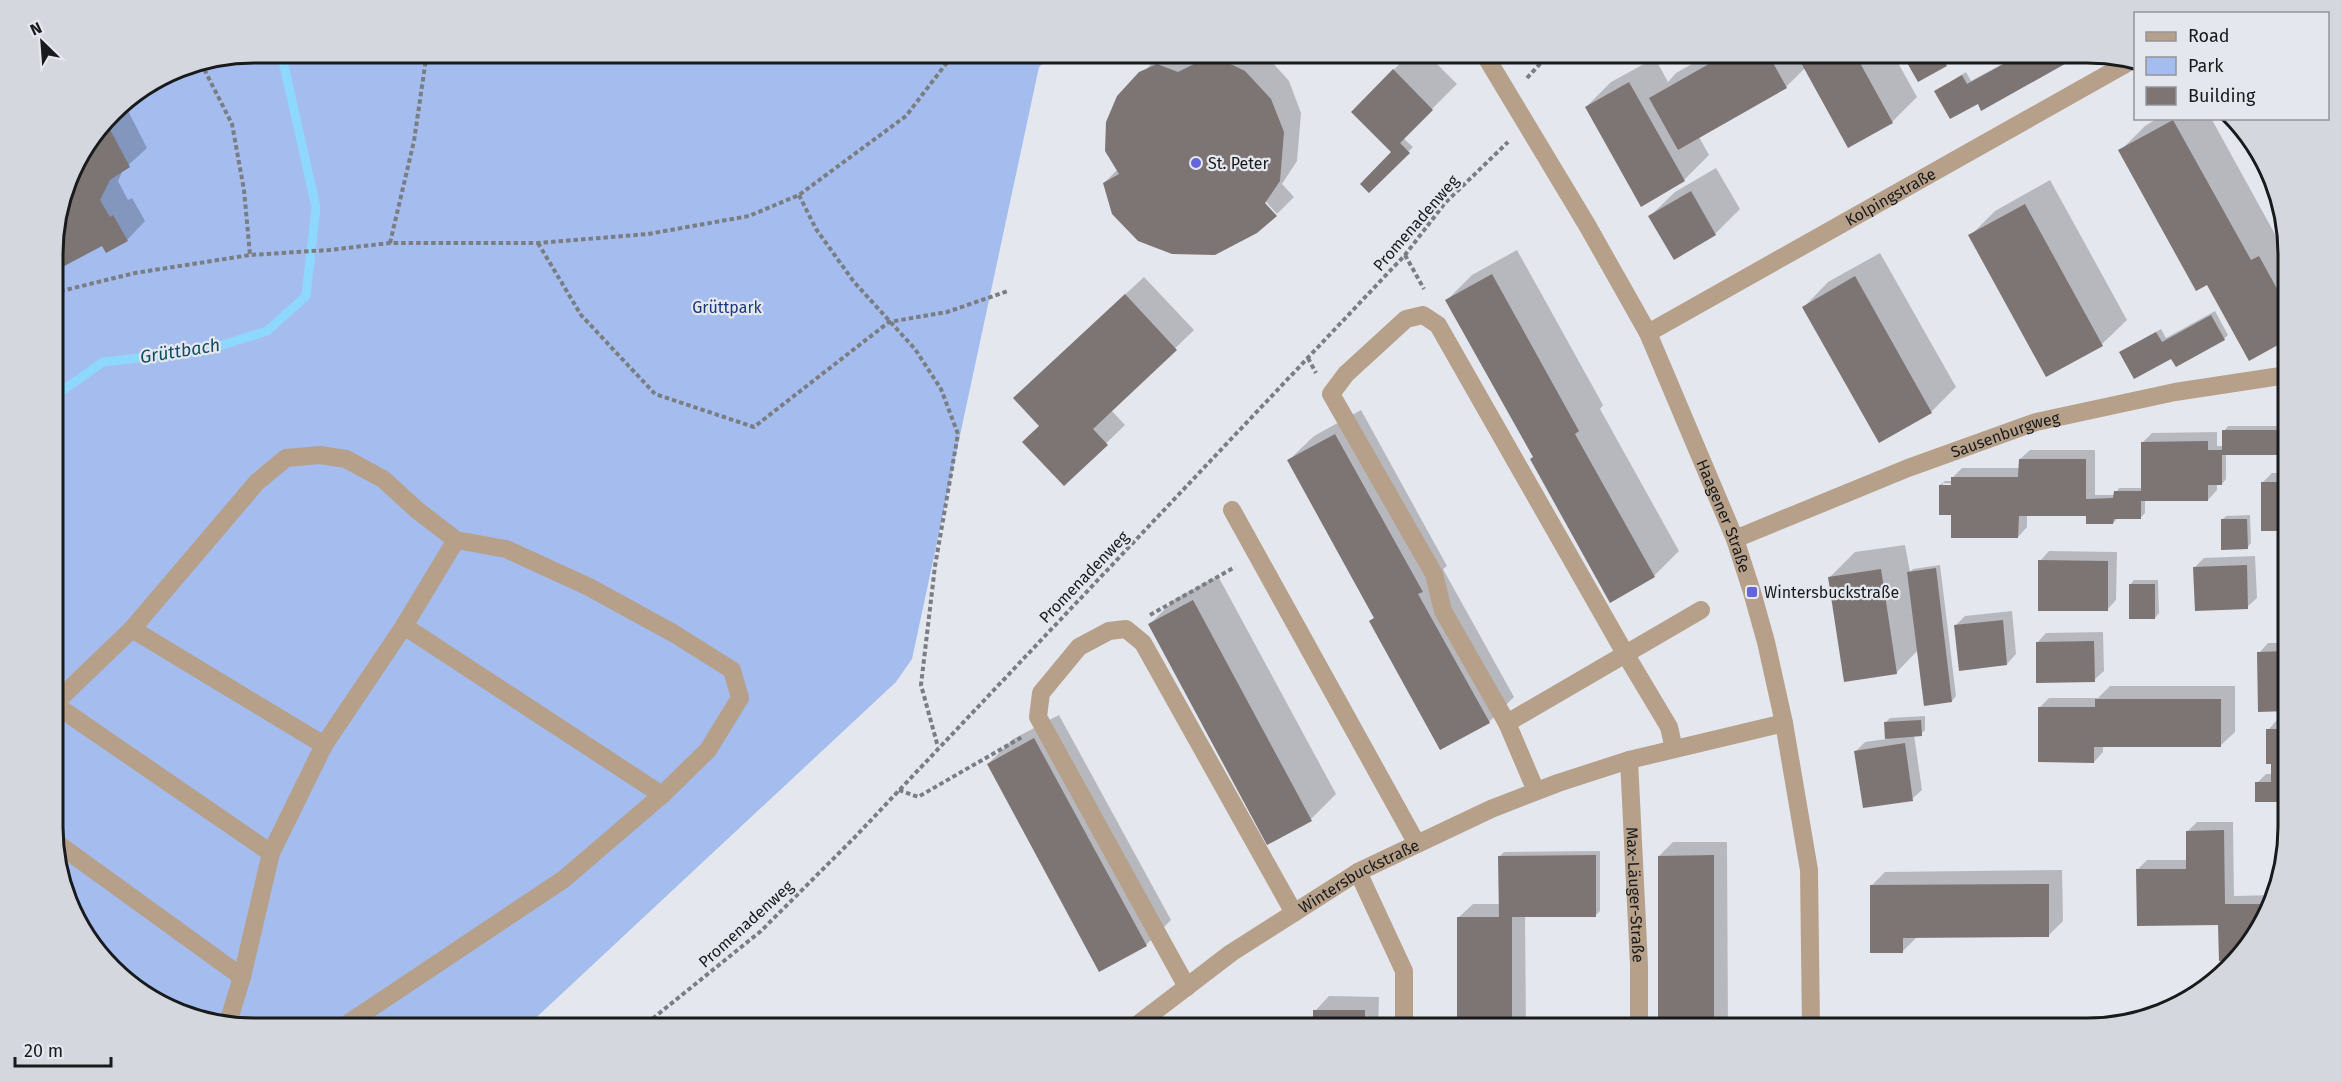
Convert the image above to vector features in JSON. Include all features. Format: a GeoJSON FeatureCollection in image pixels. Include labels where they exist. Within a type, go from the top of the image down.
{"type":"FeatureCollection","features":[{"type":"Feature","properties":{"kind":"street","name":"Haagener Straße"},"geometry":{"type":"LineString","coordinates":[[1490,63],[1587,225],[1648,333],[1735,539],[1766,642],[1784,723],[1809,870],[1811,1018]]}},
{"type":"Feature","properties":{"kind":"street","name":"Kolpingstraße"},"geometry":{"type":"LineString","coordinates":[[1648,333],[2121,67]]}},
{"type":"Feature","properties":{"kind":"street"},"geometry":{"type":"LineString","coordinates":[[1536,791],[1507,723],[1443,611],[1434,574],[1331,394],[1346,374],[1406,319],[1423,315],[1438,325],[1669,727],[1674,749]]}},
{"type":"Feature","properties":{"kind":"street","name":"Sausenburgweg"},"geometry":{"type":"LineString","coordinates":[[1735,539],[1908,468],[2036,422],[2175,392],[2278,376]]}},
{"type":"Feature","properties":{"kind":"street"},"geometry":{"type":"LineString","coordinates":[[63,695],[132,629],[257,482],[286,458],[320,455],[346,459],[383,479],[417,510],[456,540],[506,549],[590,587],[673,633],[732,670],[740,698],[708,750],[662,795],[564,879],[357,1018]]}},
{"type":"Feature","properties":{"kind":"street"},"geometry":{"type":"LineString","coordinates":[[1232,510],[1417,843]]}},
{"type":"Feature","properties":{"kind":"street"},"geometry":{"type":"LineString","coordinates":[[230,1016],[242,977],[271,853],[324,745],[404,626],[456,540]]}},
{"type":"Feature","properties":{"kind":"street"},"geometry":{"type":"LineString","coordinates":[[1507,723],[1701,610]]}},
{"type":"Feature","properties":{"kind":"street"},"geometry":{"type":"LineString","coordinates":[[404,626],[662,795]]}},
{"type":"Feature","properties":{"kind":"street"},"geometry":{"type":"LineString","coordinates":[[132,629],[324,745]]}},
{"type":"Feature","properties":{"kind":"street"},"geometry":{"type":"LineString","coordinates":[[1187,987],[1038,717],[1041,693],[1079,647],[1108,631],[1126,629],[1143,643],[1294,913]]}},
{"type":"Feature","properties":{"kind":"street"},"geometry":{"type":"LineString","coordinates":[[63,710],[271,853]]}},
{"type":"Feature","properties":{"kind":"street","name":"Wintersbuckstraße"},"geometry":{"type":"LineString","coordinates":[[1146,1018],[1231,953],[1358,872],[1417,843],[1536,791],[1629,760],[1784,723]]}},
{"type":"Feature","properties":{"kind":"street","name":"Max-Läuger-Straße"},"geometry":{"type":"LineString","coordinates":[[1629,760],[1640,965],[1639,1018]]}},
{"type":"Feature","properties":{"kind":"street"},"geometry":{"type":"LineString","coordinates":[[65,849],[242,977]]}},
{"type":"Feature","properties":{"kind":"street"},"geometry":{"type":"LineString","coordinates":[[1358,872],[1404,971],[1404,1018]]}},
{"type":"Feature","properties":{"kind":"path"},"geometry":{"type":"LineString","coordinates":[[390,243],[414,141],[425,63]]}},
{"type":"Feature","properties":{"kind":"path"},"geometry":{"type":"LineString","coordinates":[[63,291],[135,273],[250,255],[390,243],[538,243],[648,234],[749,216],[799,195],[906,116],[947,63]]}},
{"type":"Feature","properties":{"kind":"path"},"geometry":{"type":"LineString","coordinates":[[1532,73],[1541,63]]}},
{"type":"Feature","properties":{"kind":"path"},"geometry":{"type":"LineString","coordinates":[[205,70],[232,124],[244,190],[250,255]]}},
{"type":"Feature","properties":{"kind":"path","name":"Promenadenweg"},"geometry":{"type":"LineString","coordinates":[[654,1018],[761,932],[899,790],[1406,255],[1445,203],[1526,124]]}},
{"type":"Feature","properties":{"kind":"path"},"geometry":{"type":"LineString","coordinates":[[799,195],[816,230],[854,282],[915,349],[941,389],[958,434],[935,567],[921,685],[938,747]]}},
{"type":"Feature","properties":{"kind":"path"},"geometry":{"type":"LineString","coordinates":[[538,243],[581,315],[655,394],[754,427],[889,322],[947,312],[1008,291]]}},
{"type":"Feature","properties":{"kind":"path"},"geometry":{"type":"LineString","coordinates":[[1406,255],[1428,296],[1423,315]]}},
{"type":"Feature","properties":{"kind":"path"},"geometry":{"type":"LineString","coordinates":[[1126,629],[1257,554]]}},
{"type":"Feature","properties":{"kind":"path"},"geometry":{"type":"LineString","coordinates":[[899,790],[918,797],[1042,725]]}},
{"type":"Feature","properties":{"kind":"green space","name":"Grüttpark"},"geometry":{"type":"Polygon","coordinates":[[[254,63],[1044,63],[1039,67],[912,659],[896,682],[536,1018],[242,1018],[217,1014],[181,1003],[138,979],[102,943],[78,900],[65,852],[63,827],[63,242],[70,205],[78,181],[95,148],[128,110],[158,89],[193,73],[229,65],[254,63]]]}},
{"type":"Feature","properties":{"kind":"building","name":"St. Peter"},"geometry":{"type":"Polygon","coordinates":[[[1196,63],[1228,63],[1245,71],[1271,99],[1284,132],[1280,181],[1265,203],[1277,216],[1257,233],[1215,255],[1172,254],[1138,241],[1112,214],[1103,183],[1119,174],[1105,151],[1106,122],[1117,96],[1139,72],[1157,64],[1178,72],[1196,63]]]}},
{"type":"Feature","properties":{"kind":"building"},"geometry":{"type":"Polygon","coordinates":[[[1711,63],[1773,63],[1787,88],[1678,150],[1649,98],[1711,63]]]}},
{"type":"Feature","properties":{"kind":"building"},"geometry":{"type":"Polygon","coordinates":[[[1801,63],[1860,63],[1893,123],[1848,148],[1801,63]]]}},
{"type":"Feature","properties":{"kind":"building"},"geometry":{"type":"Polygon","coordinates":[[[1907,63],[1945,63],[1947,66],[1918,82],[1907,63]]]}},
{"type":"Feature","properties":{"kind":"building"},"geometry":{"type":"Polygon","coordinates":[[[2005,63],[2067,63],[1981,111],[1978,104],[1950,119],[1934,91],[1962,75],[1967,84],[2005,63]]]}},
{"type":"Feature","properties":{"kind":"building"},"geometry":{"type":"Polygon","coordinates":[[[1393,69],[1433,110],[1400,143],[1410,153],[1369,193],[1360,184],[1391,152],[1351,112],[1393,69]]]}},
{"type":"Feature","properties":{"kind":"building"},"geometry":{"type":"Polygon","coordinates":[[[1629,82],[1685,181],[1641,207],[1585,107],[1629,82]]]}},
{"type":"Feature","properties":{"kind":"building"},"geometry":{"type":"Polygon","coordinates":[[[2173,120],[2251,260],[2259,256],[2278,291],[2278,345],[2249,361],[2207,285],[2196,291],[2118,150],[2173,120]]]}},
{"type":"Feature","properties":{"kind":"building"},"geometry":{"type":"Polygon","coordinates":[[[110,129],[130,167],[110,180],[100,200],[110,217],[113,215],[128,241],[106,253],[102,246],[63,267],[65,229],[78,181],[95,148],[110,129]]]}},
{"type":"Feature","properties":{"kind":"building"},"geometry":{"type":"Polygon","coordinates":[[[1691,191],[1716,235],[1674,260],[1648,216],[1691,191]]]}},
{"type":"Feature","properties":{"kind":"building"},"geometry":{"type":"Polygon","coordinates":[[[2025,204],[2103,346],[2046,377],[1968,235],[2025,204]]]}},
{"type":"Feature","properties":{"kind":"building"},"geometry":{"type":"Polygon","coordinates":[[[1492,274],[1579,431],[1575,434],[1655,577],[1610,603],[1530,459],[1533,457],[1445,300],[1492,274]]]}},
{"type":"Feature","properties":{"kind":"building"},"geometry":{"type":"Polygon","coordinates":[[[1855,276],[1932,413],[1879,443],[1802,307],[1855,276]]]}},
{"type":"Feature","properties":{"kind":"building"},"geometry":{"type":"Polygon","coordinates":[[[1125,294],[1177,350],[1093,429],[1108,445],[1064,486],[1022,442],[1039,426],[1013,398],[1125,294]]]}},
{"type":"Feature","properties":{"kind":"building"},"geometry":{"type":"Polygon","coordinates":[[[2211,315],[2225,340],[2176,367],[2171,359],[2134,379],[2119,352],[2156,332],[2162,342],[2211,315]]]}},
{"type":"Feature","properties":{"kind":"building"},"geometry":{"type":"Polygon","coordinates":[[[2222,430],[2278,430],[2278,455],[2222,455],[2222,485],[2208,485],[2208,501],[2141,501],[2141,519],[2114,519],[2113,524],[2086,524],[2086,516],[2019,516],[2018,538],[1951,538],[1951,515],[1939,515],[1939,485],[1951,485],[1951,477],[2018,477],[2019,459],[2086,459],[2086,499],[2113,498],[2114,491],[2141,491],[2141,442],[2208,441],[2208,450],[2222,450],[2222,430]]]}},
{"type":"Feature","properties":{"kind":"building"},"geometry":{"type":"Polygon","coordinates":[[[1335,434],[1423,592],[1418,594],[1490,723],[1440,750],[1369,621],[1374,618],[1287,460],[1335,434]]]}},
{"type":"Feature","properties":{"kind":"building"},"geometry":{"type":"Polygon","coordinates":[[[2261,482],[2278,482],[2278,531],[2261,531],[2261,482]]]}},
{"type":"Feature","properties":{"kind":"building"},"geometry":{"type":"Polygon","coordinates":[[[2221,519],[2247,519],[2248,549],[2221,550],[2221,519]]]}},
{"type":"Feature","properties":{"kind":"building"},"geometry":{"type":"Polygon","coordinates":[[[2038,560],[2108,561],[2108,611],[2038,611],[2038,560]]]}},
{"type":"Feature","properties":{"kind":"building"},"geometry":{"type":"Polygon","coordinates":[[[2247,565],[2248,609],[2195,611],[2193,567],[2247,565]]]}},
{"type":"Feature","properties":{"kind":"building"},"geometry":{"type":"Polygon","coordinates":[[[1936,568],[1952,702],[1924,706],[1907,572],[1936,568]]]}},
{"type":"Feature","properties":{"kind":"building"},"geometry":{"type":"Polygon","coordinates":[[[1881,569],[1897,674],[1844,682],[1828,577],[1881,569]]]}},
{"type":"Feature","properties":{"kind":"building"},"geometry":{"type":"Polygon","coordinates":[[[2129,584],[2155,584],[2155,619],[2129,619],[2129,584]]]}},
{"type":"Feature","properties":{"kind":"building"},"geometry":{"type":"Polygon","coordinates":[[[1193,600],[1312,821],[1267,845],[1148,624],[1193,600]]]}},
{"type":"Feature","properties":{"kind":"building"},"geometry":{"type":"Polygon","coordinates":[[[2003,620],[2007,665],[1959,671],[1954,625],[2003,620]]]}},
{"type":"Feature","properties":{"kind":"building"},"geometry":{"type":"Polygon","coordinates":[[[2094,641],[2095,682],[2036,683],[2036,642],[2094,641]]]}},
{"type":"Feature","properties":{"kind":"building"},"geometry":{"type":"Polygon","coordinates":[[[2278,651],[2278,711],[2258,712],[2257,652],[2278,651]]]}},
{"type":"Feature","properties":{"kind":"building"},"geometry":{"type":"Polygon","coordinates":[[[2095,699],[2221,699],[2221,747],[2094,747],[2094,763],[2038,762],[2038,707],[2095,707],[2095,699]]]}},
{"type":"Feature","properties":{"kind":"building"},"geometry":{"type":"Polygon","coordinates":[[[1921,720],[1922,736],[1885,739],[1884,722],[1921,720]]]}},
{"type":"Feature","properties":{"kind":"building"},"geometry":{"type":"Polygon","coordinates":[[[2266,729],[2278,729],[2278,802],[2255,802],[2255,782],[2271,782],[2271,764],[2266,764],[2266,729]]]}},
{"type":"Feature","properties":{"kind":"building"},"geometry":{"type":"Polygon","coordinates":[[[1034,738],[1147,946],[1099,972],[987,764],[1034,738]]]}},
{"type":"Feature","properties":{"kind":"building"},"geometry":{"type":"Polygon","coordinates":[[[1905,743],[1913,801],[1863,808],[1854,751],[1905,743]]]}},
{"type":"Feature","properties":{"kind":"building"},"geometry":{"type":"Polygon","coordinates":[[[2224,830],[2225,904],[2261,904],[2239,943],[2223,961],[2219,961],[2218,925],[2137,926],[2136,869],[2186,869],[2186,831],[2224,830]]]}},
{"type":"Feature","properties":{"kind":"building"},"geometry":{"type":"Polygon","coordinates":[[[1596,855],[1596,917],[1512,917],[1512,1018],[1457,1018],[1457,917],[1499,917],[1498,856],[1596,855]]]}},
{"type":"Feature","properties":{"kind":"building"},"geometry":{"type":"Polygon","coordinates":[[[1714,855],[1714,1018],[1658,1018],[1658,856],[1714,855]]]}},
{"type":"Feature","properties":{"kind":"building"},"geometry":{"type":"Polygon","coordinates":[[[2049,884],[2049,937],[1903,938],[1903,953],[1870,953],[1870,885],[2049,884]]]}},
{"type":"Feature","properties":{"kind":"building"},"geometry":{"type":"Polygon","coordinates":[[[1313,1010],[1365,1010],[1365,1018],[1313,1018],[1313,1010]]]}},
{"type":"Feature","properties":{"kind":"waterway","name":"Grüttbach"},"geometry":{"type":"LineString","coordinates":[[63,390],[103,362],[203,351],[267,331],[306,296],[316,207],[283,63]]}},
{"type":"Feature","properties":{"kind":"place","name":"St. Peter"},"geometry":{"type":"Point","coordinates":[1196,163]}},
{"type":"Feature","properties":{"kind":"place","name":"Wintersbuckstraße"},"geometry":{"type":"Point","coordinates":[1752,592]}}]}
